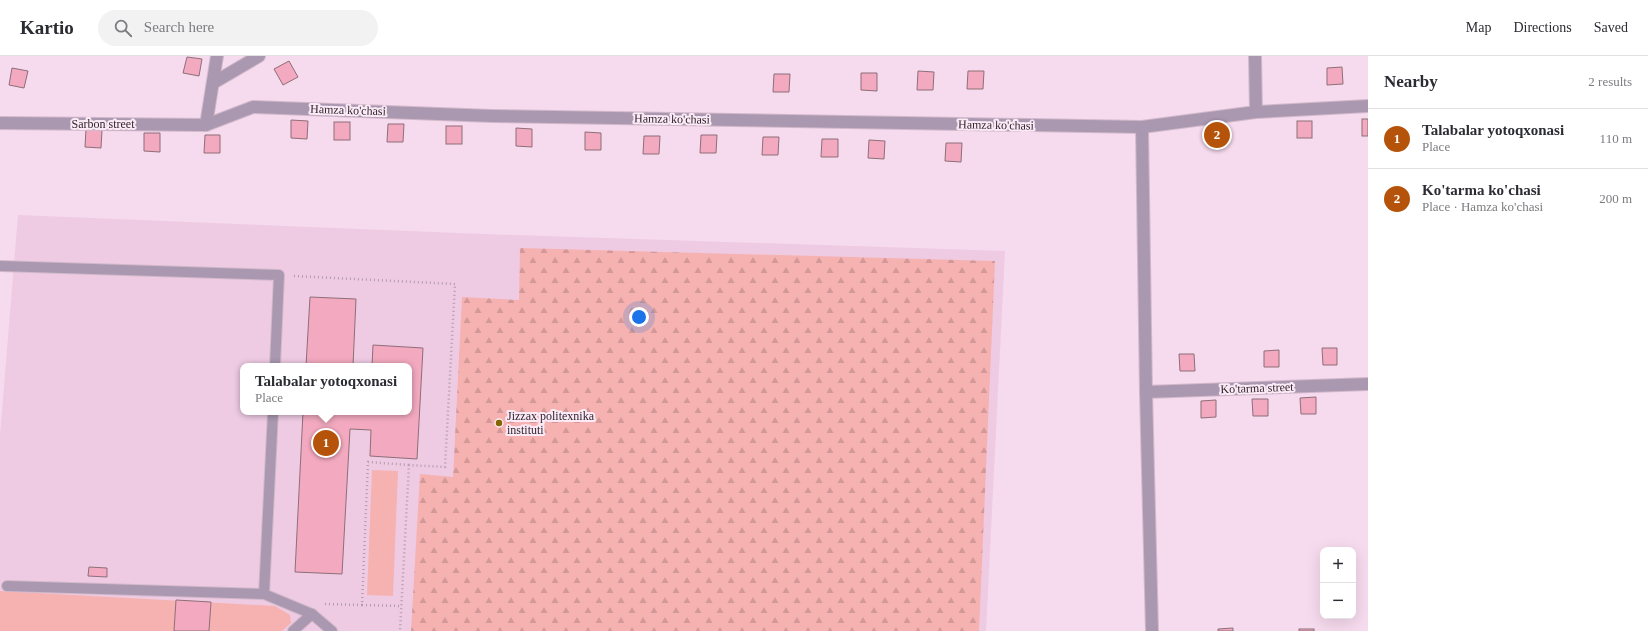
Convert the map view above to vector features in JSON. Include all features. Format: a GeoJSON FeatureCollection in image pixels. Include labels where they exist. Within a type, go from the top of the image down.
{"type":"FeatureCollection","features":[{"type":"Feature","properties":{"kind":"street"},"geometry":{"type":"LineString","coordinates":[[206,125],[217,56]]}},
{"type":"Feature","properties":{"kind":"street"},"geometry":{"type":"LineString","coordinates":[[213,83],[259,56]]}},
{"type":"Feature","properties":{"kind":"street"},"geometry":{"type":"LineString","coordinates":[[1255,56],[1256,112]]}},
{"type":"Feature","properties":{"kind":"street","name":"Hamza ko'chasi"},"geometry":{"type":"LineString","coordinates":[[206,125],[253,107],[492,116],[1142,127],[1256,112],[1368,106]]}},
{"type":"Feature","properties":{"kind":"street","name":"Sarbon street"},"geometry":{"type":"LineString","coordinates":[[0,123],[206,125]]}},
{"type":"Feature","properties":{"kind":"street"},"geometry":{"type":"LineString","coordinates":[[1142,127],[1146,392],[1152,631]]}},
{"type":"Feature","properties":{"kind":"street","name":"Ko'tarma street"},"geometry":{"type":"LineString","coordinates":[[1146,392],[1368,384]]}},
{"type":"Feature","properties":{"kind":"lane"},"geometry":{"type":"LineString","coordinates":[[0,266],[279,275],[275,363]]}},
{"type":"Feature","properties":{"kind":"lane"},"geometry":{"type":"LineString","coordinates":[[264,594],[273,415]]}},
{"type":"Feature","properties":{"kind":"lane"},"geometry":{"type":"LineString","coordinates":[[7,586],[264,594],[312,614],[332,631]]}},
{"type":"Feature","properties":{"kind":"lane"},"geometry":{"type":"LineString","coordinates":[[293,631],[312,614]]}},
{"type":"Feature","properties":{"kind":"path"},"geometry":{"type":"LineString","coordinates":[[279,275],[455,284],[445,467],[368,462],[362,605]]}},
{"type":"Feature","properties":{"kind":"path"},"geometry":{"type":"LineString","coordinates":[[400,631],[409,465]]}},
{"type":"Feature","properties":{"kind":"path"},"geometry":{"type":"LineString","coordinates":[[312,614],[317,604],[401,606]]}},
{"type":"Feature","properties":{"kind":"shaded area","name":"Jizzax politexnika instituti"},"geometry":{"type":"Polygon","coordinates":[[[18,215],[483,234],[1005,251],[986,631],[0,631],[0,435],[18,215]]]}},
{"type":"Feature","properties":{"kind":"green space"},"geometry":{"type":"Polygon","coordinates":[[[520,248],[995,261],[979,631],[411,631],[420,474],[453,477],[462,297],[519,300],[520,248]]]}},
{"type":"Feature","properties":{"kind":"green space"},"geometry":{"type":"Polygon","coordinates":[[[372,470],[398,471],[393,596],[367,595],[372,470]]]}},
{"type":"Feature","properties":{"kind":"green space"},"geometry":{"type":"Polygon","coordinates":[[[0,591],[275,606],[290,615],[291,623],[282,631],[0,631],[0,591]]]}},
{"type":"Feature","properties":{"kind":"building"},"geometry":{"type":"Polygon","coordinates":[[[187,57],[202,59],[199,76],[183,73],[187,57]]]}},
{"type":"Feature","properties":{"kind":"building"},"geometry":{"type":"Polygon","coordinates":[[[289,61],[298,77],[283,85],[274,69],[289,61]]]}},
{"type":"Feature","properties":{"kind":"building"},"geometry":{"type":"Polygon","coordinates":[[[1342,67],[1343,84],[1327,85],[1327,68],[1342,67]]]}},
{"type":"Feature","properties":{"kind":"building"},"geometry":{"type":"Polygon","coordinates":[[[12,68],[28,71],[24,88],[9,85],[12,68]]]}},
{"type":"Feature","properties":{"kind":"building"},"geometry":{"type":"Polygon","coordinates":[[[918,71],[934,72],[933,90],[917,90],[918,71]]]}},
{"type":"Feature","properties":{"kind":"building"},"geometry":{"type":"Polygon","coordinates":[[[968,71],[984,71],[983,89],[967,89],[968,71]]]}},
{"type":"Feature","properties":{"kind":"building"},"geometry":{"type":"Polygon","coordinates":[[[861,73],[877,73],[877,91],[861,90],[861,73]]]}},
{"type":"Feature","properties":{"kind":"building"},"geometry":{"type":"Polygon","coordinates":[[[774,74],[790,74],[789,92],[773,92],[774,74]]]}},
{"type":"Feature","properties":{"kind":"building"},"geometry":{"type":"Polygon","coordinates":[[[1362,119],[1368,119],[1368,136],[1362,136],[1362,119]]]}},
{"type":"Feature","properties":{"kind":"building"},"geometry":{"type":"Polygon","coordinates":[[[291,120],[308,121],[307,139],[291,138],[291,120]]]}},
{"type":"Feature","properties":{"kind":"building"},"geometry":{"type":"Polygon","coordinates":[[[1297,121],[1312,121],[1312,138],[1297,138],[1297,121]]]}},
{"type":"Feature","properties":{"kind":"building"},"geometry":{"type":"Polygon","coordinates":[[[334,122],[350,122],[350,140],[334,140],[334,122]]]}},
{"type":"Feature","properties":{"kind":"building"},"geometry":{"type":"Polygon","coordinates":[[[388,124],[404,124],[403,142],[387,142],[388,124]]]}},
{"type":"Feature","properties":{"kind":"building"},"geometry":{"type":"Polygon","coordinates":[[[446,126],[462,126],[462,144],[446,144],[446,126]]]}},
{"type":"Feature","properties":{"kind":"building"},"geometry":{"type":"Polygon","coordinates":[[[1209,126],[1224,126],[1225,143],[1210,143],[1209,126]]]}},
{"type":"Feature","properties":{"kind":"building"},"geometry":{"type":"Polygon","coordinates":[[[516,128],[532,129],[532,147],[516,146],[516,128]]]}},
{"type":"Feature","properties":{"kind":"building"},"geometry":{"type":"Polygon","coordinates":[[[86,129],[102,130],[101,148],[85,147],[86,129]]]}},
{"type":"Feature","properties":{"kind":"building"},"geometry":{"type":"Polygon","coordinates":[[[585,132],[601,133],[601,150],[585,150],[585,132]]]}},
{"type":"Feature","properties":{"kind":"building"},"geometry":{"type":"Polygon","coordinates":[[[144,133],[160,133],[160,152],[144,151],[144,133]]]}},
{"type":"Feature","properties":{"kind":"building"},"geometry":{"type":"Polygon","coordinates":[[[205,135],[220,135],[220,153],[204,153],[205,135]]]}},
{"type":"Feature","properties":{"kind":"building"},"geometry":{"type":"Polygon","coordinates":[[[701,135],[717,135],[716,153],[700,153],[701,135]]]}},
{"type":"Feature","properties":{"kind":"building"},"geometry":{"type":"Polygon","coordinates":[[[644,136],[660,136],[659,154],[643,154],[644,136]]]}},
{"type":"Feature","properties":{"kind":"building"},"geometry":{"type":"Polygon","coordinates":[[[763,137],[779,137],[778,155],[762,155],[763,137]]]}},
{"type":"Feature","properties":{"kind":"building"},"geometry":{"type":"Polygon","coordinates":[[[822,139],[838,139],[838,157],[821,157],[822,139]]]}},
{"type":"Feature","properties":{"kind":"building"},"geometry":{"type":"Polygon","coordinates":[[[869,140],[885,141],[884,159],[868,158],[869,140]]]}},
{"type":"Feature","properties":{"kind":"building"},"geometry":{"type":"Polygon","coordinates":[[[946,143],[962,143],[961,162],[945,161],[946,143]]]}},
{"type":"Feature","properties":{"kind":"building"},"geometry":{"type":"Polygon","coordinates":[[[310,297],[356,299],[353,363],[306,363],[310,297]]]}},
{"type":"Feature","properties":{"kind":"building"},"geometry":{"type":"Polygon","coordinates":[[[373,345],[423,348],[417,459],[370,456],[371,430],[350,429],[342,574],[295,572],[303,415],[412,415],[412,363],[372,363],[373,345]]]}},
{"type":"Feature","properties":{"kind":"building"},"geometry":{"type":"Polygon","coordinates":[[[1322,348],[1337,348],[1337,365],[1323,365],[1322,348]]]}},
{"type":"Feature","properties":{"kind":"building"},"geometry":{"type":"Polygon","coordinates":[[[1279,350],[1279,367],[1264,367],[1264,351],[1279,350]]]}},
{"type":"Feature","properties":{"kind":"building"},"geometry":{"type":"Polygon","coordinates":[[[1179,354],[1194,354],[1195,371],[1180,371],[1179,354]]]}},
{"type":"Feature","properties":{"kind":"building"},"geometry":{"type":"Polygon","coordinates":[[[1316,397],[1316,414],[1301,414],[1300,398],[1316,397]]]}},
{"type":"Feature","properties":{"kind":"building"},"geometry":{"type":"Polygon","coordinates":[[[1252,399],[1268,399],[1268,416],[1253,416],[1252,399]]]}},
{"type":"Feature","properties":{"kind":"building"},"geometry":{"type":"Polygon","coordinates":[[[1216,400],[1216,417],[1201,418],[1201,401],[1216,400]]]}},
{"type":"Feature","properties":{"kind":"building"},"geometry":{"type":"Polygon","coordinates":[[[89,567],[107,568],[107,577],[88,576],[89,567]]]}},
{"type":"Feature","properties":{"kind":"building"},"geometry":{"type":"Polygon","coordinates":[[[176,600],[211,602],[209,631],[174,631],[176,600]]]}},
{"type":"Feature","properties":{"kind":"building"},"geometry":{"type":"Polygon","coordinates":[[[1233,628],[1233,631],[1218,631],[1218,629],[1233,628]]]}},
{"type":"Feature","properties":{"kind":"building"},"geometry":{"type":"Polygon","coordinates":[[[1299,629],[1314,629],[1314,631],[1299,631],[1299,629]]]}},
{"type":"Feature","properties":{"kind":"place","name":"Ko'tarma ko'chasi"},"geometry":{"type":"Point","coordinates":[1217,135]}},
{"type":"Feature","properties":{"kind":"place","name":"Jizzax politexnika instituti"},"geometry":{"type":"Point","coordinates":[499,423]}},
{"type":"Feature","properties":{"kind":"place","name":"Talabalar yotoqxonasi"},"geometry":{"type":"Point","coordinates":[326,443]}}]}
